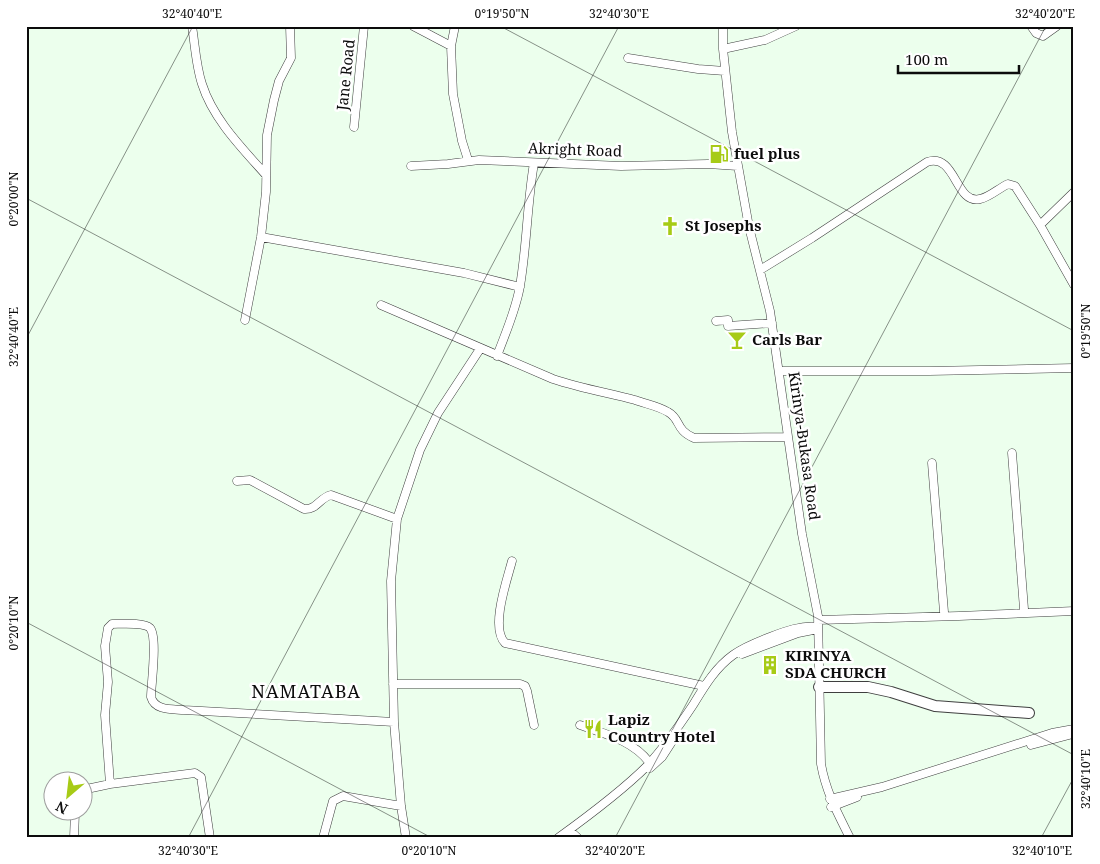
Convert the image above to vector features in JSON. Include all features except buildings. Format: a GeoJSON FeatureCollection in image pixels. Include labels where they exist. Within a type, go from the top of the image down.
{"type":"FeatureCollection","features":[{"type":"Feature","properties":{"kind":"street"},"geometry":{"type":"LineString","coordinates":[[192,26],[201,83],[210,102],[230,133],[266,175]]}},
{"type":"Feature","properties":{"kind":"street"},"geometry":{"type":"LineString","coordinates":[[244,320],[261,238],[266,192],[268,134],[274,100],[279,82],[291,58],[290,26]]}},
{"type":"Feature","properties":{"kind":"street","name":"Jane Road"},"geometry":{"type":"LineString","coordinates":[[354,127],[364,26]]}},
{"type":"Feature","properties":{"kind":"street"},"geometry":{"type":"LineString","coordinates":[[413,26],[451,46]]}},
{"type":"Feature","properties":{"kind":"street"},"geometry":{"type":"LineString","coordinates":[[455,26],[451,46],[453,94],[462,141],[468,160]]}},
{"type":"Feature","properties":{"kind":"street","name":"Kirinya-Bukasa Road"},"geometry":{"type":"LineString","coordinates":[[724,26],[723,49],[732,132],[772,323],[787,437],[818,623],[821,764],[830,802],[850,838]]}},
{"type":"Feature","properties":{"kind":"street"},"geometry":{"type":"LineString","coordinates":[[723,49],[765,40],[796,26]]}},
{"type":"Feature","properties":{"kind":"street"},"geometry":{"type":"LineString","coordinates":[[1031,26],[1036,33],[1043,36],[1058,26]]}},
{"type":"Feature","properties":{"kind":"street"},"geometry":{"type":"LineString","coordinates":[[628,58],[698,69],[725,70]]}},
{"type":"Feature","properties":{"kind":"street","name":"Akright Road"},"geometry":{"type":"LineString","coordinates":[[411,166],[448,164],[468,160],[621,166],[708,164],[738,166]]}},
{"type":"Feature","properties":{"kind":"street"},"geometry":{"type":"LineString","coordinates":[[760,270],[931,161],[942,163],[965,194],[976,200],[982,199],[1008,184],[1015,186],[1040,225],[1074,285]]}},
{"type":"Feature","properties":{"kind":"street"},"geometry":{"type":"LineString","coordinates":[[497,356],[520,287],[529,190],[534,163]]}},
{"type":"Feature","properties":{"kind":"street"},"geometry":{"type":"LineString","coordinates":[[1040,225],[1074,192]]}},
{"type":"Feature","properties":{"kind":"street"},"geometry":{"type":"LineString","coordinates":[[261,238],[464,273],[520,287]]}},
{"type":"Feature","properties":{"kind":"street"},"geometry":{"type":"LineString","coordinates":[[381,305],[553,380],[576,387],[610,393],[668,412],[673,416],[684,434],[694,438],[787,437]]}},
{"type":"Feature","properties":{"kind":"street"},"geometry":{"type":"LineString","coordinates":[[716,321],[728,320],[728,326],[772,323]]}},
{"type":"Feature","properties":{"kind":"street"},"geometry":{"type":"LineString","coordinates":[[406,838],[401,806],[394,722],[391,581],[396,519],[420,450],[438,413],[480,349]]}},
{"type":"Feature","properties":{"kind":"street"},"geometry":{"type":"LineString","coordinates":[[779,371],[929,371],[1074,368]]}},
{"type":"Feature","properties":{"kind":"street"},"geometry":{"type":"LineString","coordinates":[[1012,453],[1024,609]]}},
{"type":"Feature","properties":{"kind":"street"},"geometry":{"type":"LineString","coordinates":[[932,464],[944,612]]}},
{"type":"Feature","properties":{"kind":"street"},"geometry":{"type":"LineString","coordinates":[[237,481],[245,480],[257,483],[304,509],[315,507],[325,496],[331,495],[396,519]]}},
{"type":"Feature","properties":{"kind":"street"},"geometry":{"type":"LineString","coordinates":[[512,561],[498,626],[500,637],[505,643],[704,686]]}},
{"type":"Feature","properties":{"kind":"street"},"geometry":{"type":"LineString","coordinates":[[558,838],[626,786],[649,762],[675,730],[704,686],[727,660],[752,644],[789,630],[818,623],[944,612],[1074,606]]}},
{"type":"Feature","properties":{"kind":"street"},"geometry":{"type":"LineString","coordinates":[[564,838],[612,801],[662,757],[710,684],[739,655],[798,634],[818,623],[1074,611]]}},
{"type":"Feature","properties":{"kind":"street"},"geometry":{"type":"LineString","coordinates":[[110,784],[105,715],[108,682],[105,646],[108,628],[112,624],[144,625],[150,628],[154,645],[151,698],[152,703],[158,707],[394,722]]}},
{"type":"Feature","properties":{"kind":"street"},"geometry":{"type":"LineString","coordinates":[[393,684],[520,684],[527,690],[534,725]]}},
{"type":"Feature","properties":{"kind":"street"},"geometry":{"type":"LineString","coordinates":[[819,687],[868,687],[935,706],[1030,713]]}},
{"type":"Feature","properties":{"kind":"street"},"geometry":{"type":"LineString","coordinates":[[580,725],[631,745],[643,754],[649,762]]}},
{"type":"Feature","properties":{"kind":"street"},"geometry":{"type":"LineString","coordinates":[[830,802],[1052,733],[1074,729]]}},
{"type":"Feature","properties":{"kind":"street"},"geometry":{"type":"LineString","coordinates":[[830,802],[1074,734]]}},
{"type":"Feature","properties":{"kind":"street"},"geometry":{"type":"LineString","coordinates":[[92,788],[195,773],[199,775],[202,782],[210,838]]}},
{"type":"Feature","properties":{"kind":"street"},"geometry":{"type":"LineString","coordinates":[[323,838],[333,801],[343,796],[401,806]]}},
{"type":"Feature","properties":{"kind":"street"},"geometry":{"type":"LineString","coordinates":[[74,838],[75,822]]}},
{"type":"Feature","properties":{"kind":"street"},"geometry":{"type":"LineString","coordinates":[[569,830],[578,838]]}},
{"type":"Feature","properties":{"kind":"place","name":"fuel plus"},"geometry":{"type":"Point","coordinates":[719,154]}},
{"type":"Feature","properties":{"kind":"place","name":"St Josephs"},"geometry":{"type":"Point","coordinates":[670,226]}},
{"type":"Feature","properties":{"kind":"place","name":"Carls Bar"},"geometry":{"type":"Point","coordinates":[737,340]}},
{"type":"Feature","properties":{"kind":"place","name":"KIRINYA SDA CHURCH"},"geometry":{"type":"Point","coordinates":[770,665]}},
{"type":"Feature","properties":{"kind":"place","name":"Lapiz Country Hotel"},"geometry":{"type":"Point","coordinates":[593,729]}},
{"type":"Feature","properties":{"kind":"district","name":"NAMATABA"},"geometry":{"type":"Point","coordinates":[306,692]}}]}
